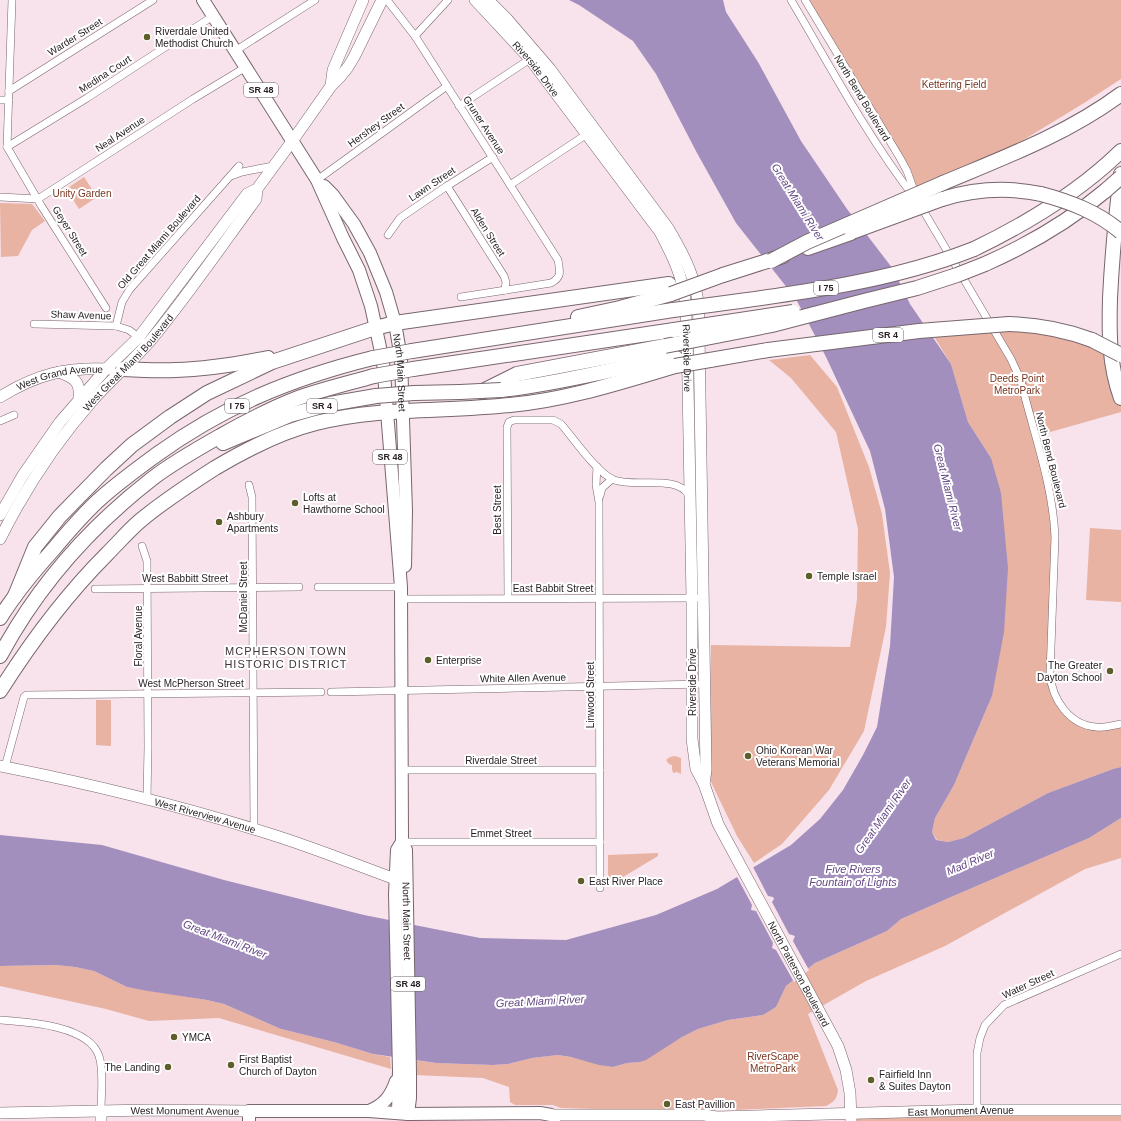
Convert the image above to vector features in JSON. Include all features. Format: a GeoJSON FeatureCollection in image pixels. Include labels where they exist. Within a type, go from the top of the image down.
{"type":"FeatureCollection","features":[{"type":"Feature","properties":{"kind":"highway"},"geometry":{"type":"LineString","coordinates":[[771,261],[807,242],[1063,131],[1092,115],[1121,94]]}},
{"type":"Feature","properties":{"kind":"highway","name":"I 75"},"geometry":{"type":"LineString","coordinates":[[0,618],[15,596],[59,542],[100,499],[135,469],[175,441],[214,418],[271,390],[324,371],[373,358],[802,291],[880,278],[929,266],[974,249],[1017,228],[1052,207],[1086,182],[1121,151]]}},
{"type":"Feature","properties":{"kind":"highway"},"geometry":{"type":"LineString","coordinates":[[1121,174],[1111,273],[1110,336],[1111,360],[1115,380],[1121,398]]}},
{"type":"Feature","properties":{"kind":"highway","name":"I 75"},"geometry":{"type":"LineString","coordinates":[[0,656],[11,636],[50,579],[92,532],[153,478],[205,444],[242,423],[292,401],[374,376],[864,301],[931,284],[985,264],[1038,238],[1085,208],[1121,177]]}},
{"type":"Feature","properties":{"kind":"highway"},"geometry":{"type":"LineString","coordinates":[[532,332],[555,321],[620,308],[670,289],[771,261],[942,199],[974,191],[1013,190],[1041,194],[1073,204],[1093,213],[1121,232]]}},
{"type":"Feature","properties":{"kind":"highway"},"geometry":{"type":"LineString","coordinates":[[1118,200],[1121,251]]}},
{"type":"Feature","properties":{"kind":"highway"},"geometry":{"type":"LineString","coordinates":[[15,596],[35,547],[69,506],[106,469],[122,454],[170,416],[207,393],[250,371],[292,355],[395,323],[670,289]]}},
{"type":"Feature","properties":{"kind":"highway"},"geometry":{"type":"LineString","coordinates":[[444,408],[458,404],[517,374],[772,325],[864,301]]}},
{"type":"Feature","properties":{"kind":"highway","name":"SR 4"},"geometry":{"type":"LineString","coordinates":[[205,444],[226,442],[269,423],[309,409],[349,400],[414,393],[501,390],[541,385],[637,365],[676,362],[918,331],[1009,324],[1028,324],[1051,328],[1092,340],[1121,355]]}},
{"type":"Feature","properties":{"kind":"highway"},"geometry":{"type":"LineString","coordinates":[[123,369],[194,369],[282,355],[292,355]]}},
{"type":"Feature","properties":{"kind":"highway"},"geometry":{"type":"LineString","coordinates":[[0,691],[27,650],[74,588],[139,522],[196,480],[236,456],[290,431],[317,423],[351,416],[402,410],[511,405],[557,398],[610,385],[676,362]]}},
{"type":"Feature","properties":{"kind":"main road","name":"North Main Street"},"geometry":{"type":"LineString","coordinates":[[203,0],[317,180],[359,270],[370,306],[383,362],[401,593],[402,842],[397,850],[401,879],[402,1117]]}},
{"type":"Feature","properties":{"kind":"main road"},"geometry":{"type":"LineString","coordinates":[[331,86],[333,70],[363,0]]}},
{"type":"Feature","properties":{"kind":"main road","name":"West Great Miami Boulevard"},"geometry":{"type":"LineString","coordinates":[[0,539],[18,506],[50,454],[91,402],[123,369],[143,340],[256,199],[257,189],[331,86],[340,77],[354,57],[382,0]]}},
{"type":"Feature","properties":{"kind":"main road","name":"Riverside Drive"},"geometry":{"type":"LineString","coordinates":[[475,0],[530,59],[588,134],[660,232],[671,253],[682,284],[685,300],[687,331],[694,755],[696,769],[704,784],[714,813],[724,834]]}},
{"type":"Feature","properties":{"kind":"main road","name":"Riverside Drive"},"geometry":{"type":"LineString","coordinates":[[488,0],[530,46],[563,86],[668,228],[688,266],[697,297],[700,334],[704,598],[706,770],[704,784]]}},
{"type":"Feature","properties":{"kind":"main road","name":"North Main Street"},"geometry":{"type":"LineString","coordinates":[[317,180],[332,195],[354,224],[370,253],[386,292],[395,323],[401,358],[406,526],[406,563],[401,593]]}},
{"type":"Feature","properties":{"kind":"main road","name":"West Great Miami Boulevard"},"geometry":{"type":"LineString","coordinates":[[0,516],[34,458],[60,422],[106,368],[143,340]]}},
{"type":"Feature","properties":{"kind":"main road","name":"West Grand Avenue"},"geometry":{"type":"LineString","coordinates":[[0,397],[24,383],[58,372],[75,369],[123,369]]}},
{"type":"Feature","properties":{"kind":"main road"},"geometry":{"type":"LineString","coordinates":[[58,372],[69,376],[77,382],[79,388],[79,399]]}},
{"type":"Feature","properties":{"kind":"main road","name":"West Riverview Avenue"},"geometry":{"type":"LineString","coordinates":[[3,766],[147,799],[254,829],[401,879]]}},
{"type":"Feature","properties":{"kind":"main road","name":"North Patterson Boulevard"},"geometry":{"type":"LineString","coordinates":[[724,834],[838,1046],[846,1070],[850,1093],[851,1117]]}},
{"type":"Feature","properties":{"kind":"main road","name":"SR 48"},"geometry":{"type":"LineString","coordinates":[[369,1111],[386,1101],[403,1073]]}},
{"type":"Feature","properties":{"kind":"main road","name":"West Monument Avenue"},"geometry":{"type":"LineString","coordinates":[[0,1113],[69,1112],[101,1116],[149,1110],[249,1116],[369,1111]]}},
{"type":"Feature","properties":{"kind":"main road","name":"East Monument Avenue"},"geometry":{"type":"LineString","coordinates":[[369,1111],[402,1117],[537,1113],[552,1118],[704,1115],[712,1119],[851,1117],[978,1110],[1121,1110]]}},
{"type":"Feature","properties":{"kind":"main road"},"geometry":{"type":"LineString","coordinates":[[45,1121],[69,1112]]}},
{"type":"Feature","properties":{"kind":"main road"},"geometry":{"type":"LineString","coordinates":[[0,1120],[25,1121]]}},
{"type":"Feature","properties":{"kind":"street"},"geometry":{"type":"LineString","coordinates":[[7,147],[12,0]]}},
{"type":"Feature","properties":{"kind":"street","name":"Warder Street"},"geometry":{"type":"LineString","coordinates":[[9,91],[153,0]]}},
{"type":"Feature","properties":{"kind":"street"},"geometry":{"type":"LineString","coordinates":[[236,51],[315,0]]}},
{"type":"Feature","properties":{"kind":"street","name":"Gruner Avenue"},"geometry":{"type":"LineString","coordinates":[[387,0],[415,36],[556,256],[560,272],[558,279],[551,284],[505,290]]}},
{"type":"Feature","properties":{"kind":"street"},"geometry":{"type":"LineString","coordinates":[[415,36],[448,0]]}},
{"type":"Feature","properties":{"kind":"street","name":"North Bend Boulevard"},"geometry":{"type":"LineString","coordinates":[[791,0],[858,114],[919,204],[1011,359],[1021,382],[1054,515],[1055,537],[1050,683],[1060,706],[1073,718],[1089,726],[1104,727],[1121,724]]}},
{"type":"Feature","properties":{"kind":"street","name":"North Bend Boulevard"},"geometry":{"type":"LineString","coordinates":[[805,0],[900,158],[907,171],[919,204]]}},
{"type":"Feature","properties":{"kind":"street","name":"Medina Court"},"geometry":{"type":"LineString","coordinates":[[7,147],[87,98],[213,16]]}},
{"type":"Feature","properties":{"kind":"street"},"geometry":{"type":"LineString","coordinates":[[459,106],[530,59]]}},
{"type":"Feature","properties":{"kind":"street","name":"Neal Avenue"},"geometry":{"type":"LineString","coordinates":[[38,199],[193,99],[246,67]]}},
{"type":"Feature","properties":{"kind":"street","name":"Hershey Street"},"geometry":{"type":"LineString","coordinates":[[317,180],[447,86]]}},
{"type":"Feature","properties":{"kind":"street"},"geometry":{"type":"LineString","coordinates":[[0,100],[9,100]]}},
{"type":"Feature","properties":{"kind":"street"},"geometry":{"type":"LineString","coordinates":[[510,185],[588,134]]}},
{"type":"Feature","properties":{"kind":"street","name":"Geyer Street"},"geometry":{"type":"LineString","coordinates":[[7,147],[106,308]]}},
{"type":"Feature","properties":{"kind":"street","name":"Lawn Street"},"geometry":{"type":"LineString","coordinates":[[388,234],[400,218],[493,157]]}},
{"type":"Feature","properties":{"kind":"street","name":"Old Great Miami Boulevard"},"geometry":{"type":"LineString","coordinates":[[116,326],[122,302],[130,289],[239,166]]}},
{"type":"Feature","properties":{"kind":"street","name":"Old Great Miami Boulevard"},"geometry":{"type":"LineString","coordinates":[[228,178],[242,172],[274,166]]}},
{"type":"Feature","properties":{"kind":"street","name":"Alden Street"},"geometry":{"type":"LineString","coordinates":[[447,186],[504,276],[506,282],[505,290]]}},
{"type":"Feature","properties":{"kind":"street"},"geometry":{"type":"LineString","coordinates":[[0,197],[38,199]]}},
{"type":"Feature","properties":{"kind":"street"},"geometry":{"type":"LineString","coordinates":[[460,297],[505,290]]}},
{"type":"Feature","properties":{"kind":"street","name":"Shaw Avenue"},"geometry":{"type":"LineString","coordinates":[[34,324],[116,326],[125,328],[143,340]]}},
{"type":"Feature","properties":{"kind":"street"},"geometry":{"type":"LineString","coordinates":[[0,421],[14,415]]}},
{"type":"Feature","properties":{"kind":"street","name":"Best Street"},"geometry":{"type":"LineString","coordinates":[[508,598],[507,427],[509,422],[514,420],[552,420],[561,424],[597,466]]}},
{"type":"Feature","properties":{"kind":"street"},"geometry":{"type":"LineString","coordinates":[[597,466],[612,479],[629,483],[668,483],[686,489],[690,495]]}},
{"type":"Feature","properties":{"kind":"street","name":"Linwood Street"},"geometry":{"type":"LineString","coordinates":[[597,466],[596,485],[599,502],[600,888]]}},
{"type":"Feature","properties":{"kind":"street","name":"Linwood Street"},"geometry":{"type":"LineString","coordinates":[[599,502],[602,488],[612,479]]}},
{"type":"Feature","properties":{"kind":"street","name":"McDaniel Street"},"geometry":{"type":"LineString","coordinates":[[249,485],[252,497],[254,829]]}},
{"type":"Feature","properties":{"kind":"street","name":"Floral Avenue"},"geometry":{"type":"LineString","coordinates":[[142,546],[147,561],[148,588],[147,799]]}},
{"type":"Feature","properties":{"kind":"street","name":"West Babbitt Street"},"geometry":{"type":"LineString","coordinates":[[95,589],[299,587]]}},
{"type":"Feature","properties":{"kind":"street"},"geometry":{"type":"LineString","coordinates":[[318,587],[401,593]]}},
{"type":"Feature","properties":{"kind":"street","name":"East Babbit Street"},"geometry":{"type":"LineString","coordinates":[[401,593],[508,598],[704,598]]}},
{"type":"Feature","properties":{"kind":"street","name":"White Allen Avenue"},"geometry":{"type":"LineString","coordinates":[[402,690],[704,684]]}},
{"type":"Feature","properties":{"kind":"street"},"geometry":{"type":"LineString","coordinates":[[331,692],[402,690]]}},
{"type":"Feature","properties":{"kind":"street","name":"West McPherson Street"},"geometry":{"type":"LineString","coordinates":[[3,766],[24,697],[30,694],[321,692]]}},
{"type":"Feature","properties":{"kind":"street","name":"Riverdale Street"},"geometry":{"type":"LineString","coordinates":[[402,770],[600,770]]}},
{"type":"Feature","properties":{"kind":"street","name":"Emmet Street"},"geometry":{"type":"LineString","coordinates":[[402,842],[600,842]]}},
{"type":"Feature","properties":{"kind":"street","name":"Water Street"},"geometry":{"type":"LineString","coordinates":[[978,1110],[977,1053],[980,1038],[985,1025],[1004,1006],[1121,954]]}},
{"type":"Feature","properties":{"kind":"street"},"geometry":{"type":"LineString","coordinates":[[0,1020],[37,1024],[67,1030],[75,1033],[92,1044],[99,1056],[101,1064],[101,1116]]}},
{"type":"Feature","properties":{"kind":"green space","name":"Kettering Field"},"geometry":{"type":"Polygon","coordinates":[[[805,0],[1121,0],[1121,79],[919,204],[907,171],[805,0]]]}},
{"type":"Feature","properties":{"kind":"green space","name":"Unity Garden"},"geometry":{"type":"Polygon","coordinates":[[[84,177],[97,197],[79,209],[66,189],[84,177]]]}},
{"type":"Feature","properties":{"kind":"green space"},"geometry":{"type":"Polygon","coordinates":[[[0,203],[32,204],[45,221],[32,230],[18,256],[1,257],[0,203]]]}},
{"type":"Feature","properties":{"kind":"green space","name":"Deeds Point MetroPark"},"geometry":{"type":"Polygon","coordinates":[[[1042,326],[1112,350],[1104,358],[1121,399],[1121,412],[1036,436],[1054,515],[1050,674],[1060,706],[1084,724],[1121,724],[1121,767],[1048,793],[964,838],[948,842],[937,840],[932,832],[935,818],[954,785],[992,696],[991,458],[968,422],[951,364],[930,330],[1042,326]]]}},
{"type":"Feature","properties":{"kind":"green space"},"geometry":{"type":"Polygon","coordinates":[[[810,355],[837,387],[869,467],[882,514],[890,573],[886,627],[864,731],[829,790],[782,844],[754,863],[737,836],[711,782],[711,645],[850,647],[857,599],[858,529],[836,432],[791,378],[769,360],[810,355]]]}},
{"type":"Feature","properties":{"kind":"green space"},"geometry":{"type":"Polygon","coordinates":[[[1090,528],[1121,530],[1121,602],[1086,600],[1090,528]]]}},
{"type":"Feature","properties":{"kind":"green space"},"geometry":{"type":"Polygon","coordinates":[[[96,700],[111,700],[111,746],[96,745],[96,700]]]}},
{"type":"Feature","properties":{"kind":"green space"},"geometry":{"type":"Polygon","coordinates":[[[675,756],[681,758],[681,774],[677,772],[673,773],[672,765],[666,760],[675,756]]]}},
{"type":"Feature","properties":{"kind":"green space","name":"RiverScape MetroPark"},"geometry":{"type":"Polygon","coordinates":[[[1121,818],[1121,858],[1085,869],[945,946],[866,981],[808,1014],[838,1090],[835,1100],[826,1106],[732,1110],[631,1110],[561,1108],[553,1105],[515,1105],[510,1102],[509,1087],[483,1078],[414,1075],[413,1060],[436,1063],[493,1065],[508,1064],[532,1058],[558,1055],[613,1067],[627,1063],[640,1062],[698,1029],[728,1020],[763,1015],[776,1007],[786,986],[815,963],[887,931],[901,919],[1089,838],[1121,818]]]}},
{"type":"Feature","properties":{"kind":"green space"},"geometry":{"type":"Polygon","coordinates":[[[658,853],[658,856],[618,880],[608,880],[608,855],[658,853]]]}},
{"type":"Feature","properties":{"kind":"green space"},"geometry":{"type":"Polygon","coordinates":[[[56,965],[94,971],[127,987],[224,1004],[281,1029],[334,1042],[373,1054],[390,1057],[391,1069],[219,1018],[149,1021],[106,1009],[0,986],[0,966],[56,965]]]}},
{"type":"Feature","properties":{"kind":"green space"},"geometry":{"type":"Polygon","coordinates":[[[1121,1111],[1121,1121],[851,1121],[851,1113],[1121,1111]]]}},
{"type":"Feature","properties":{"kind":"water"},"geometry":{"type":"Polygon","coordinates":[[[569,0],[723,0],[726,12],[758,62],[801,141],[847,209],[893,269],[910,304],[951,364],[968,422],[991,458],[1001,493],[1008,568],[1004,632],[992,696],[954,785],[935,818],[932,832],[936,840],[948,842],[964,838],[1048,793],[1121,767],[1121,818],[1089,838],[901,919],[887,931],[815,963],[786,986],[776,1007],[763,1015],[728,1020],[698,1029],[682,1037],[646,1060],[613,1067],[558,1055],[532,1058],[508,1064],[493,1065],[436,1063],[373,1054],[334,1042],[281,1029],[224,1004],[127,987],[94,971],[56,965],[0,966],[0,835],[102,845],[224,880],[364,915],[480,938],[566,940],[656,915],[717,889],[791,845],[820,819],[843,790],[877,727],[890,646],[894,577],[885,509],[870,451],[826,357],[796,299],[736,223],[697,153],[656,74],[633,41],[569,0]]]}},
{"type":"Feature","properties":{"kind":"pier"},"geometry":{"type":"Polygon","coordinates":[[[752,865],[768,896],[773,897],[774,899],[772,902],[789,934],[795,936],[793,941],[809,970],[794,982],[776,950],[772,948],[773,943],[756,911],[751,910],[752,905],[736,875],[752,865]]]}},
{"type":"Feature","properties":{"kind":"place","name":"Riverdale United Methodist Church"},"geometry":{"type":"Point","coordinates":[147,37]}},
{"type":"Feature","properties":{"kind":"place","name":"Lofts at Hawthorne School"},"geometry":{"type":"Point","coordinates":[295,503]}},
{"type":"Feature","properties":{"kind":"place","name":"Ashbury Apartments"},"geometry":{"type":"Point","coordinates":[219,522]}},
{"type":"Feature","properties":{"kind":"place","name":"Temple Israel"},"geometry":{"type":"Point","coordinates":[809,576]}},
{"type":"Feature","properties":{"kind":"place","name":"Enterprise"},"geometry":{"type":"Point","coordinates":[428,660]}},
{"type":"Feature","properties":{"kind":"place","name":"The Greater Dayton School"},"geometry":{"type":"Point","coordinates":[1110,671]}},
{"type":"Feature","properties":{"kind":"place","name":"Ohio Korean War Veterans Memorial"},"geometry":{"type":"Point","coordinates":[748,756]}},
{"type":"Feature","properties":{"kind":"place","name":"East River Place"},"geometry":{"type":"Point","coordinates":[581,881]}},
{"type":"Feature","properties":{"kind":"place","name":"YMCA"},"geometry":{"type":"Point","coordinates":[174,1037]}},
{"type":"Feature","properties":{"kind":"place","name":"First Baptist Church of Dayton"},"geometry":{"type":"Point","coordinates":[231,1065]}},
{"type":"Feature","properties":{"kind":"place","name":"The Landing"},"geometry":{"type":"Point","coordinates":[168,1067]}},
{"type":"Feature","properties":{"kind":"place","name":"Fairfield Inn & Suites Dayton"},"geometry":{"type":"Point","coordinates":[871,1080]}},
{"type":"Feature","properties":{"kind":"place","name":"East Pavillion"},"geometry":{"type":"Point","coordinates":[667,1104]}},
{"type":"Feature","properties":{"kind":"district","name":"MCPHERSON TOWN HISTORIC DISTRICT"},"geometry":{"type":"Point","coordinates":[286,657]}},
{"type":"Feature","properties":{"kind":"water label","name":"Great Miami River"},"geometry":{"type":"Point","coordinates":[798,202]}},
{"type":"Feature","properties":{"kind":"water label","name":"Great Miami River"},"geometry":{"type":"Point","coordinates":[948,487]}},
{"type":"Feature","properties":{"kind":"water label","name":"Great Miami River"},"geometry":{"type":"Point","coordinates":[883,816]}},
{"type":"Feature","properties":{"kind":"water label","name":"Mad River"},"geometry":{"type":"Point","coordinates":[970,862]}},
{"type":"Feature","properties":{"kind":"water label","name":"Five Rivers Fountain of Lights"},"geometry":{"type":"Point","coordinates":[853,875]}},
{"type":"Feature","properties":{"kind":"water label","name":"Great Miami River"},"geometry":{"type":"Point","coordinates":[225,939]}},
{"type":"Feature","properties":{"kind":"water label","name":"Great Miami River"},"geometry":{"type":"Point","coordinates":[540,1001]}}]}
